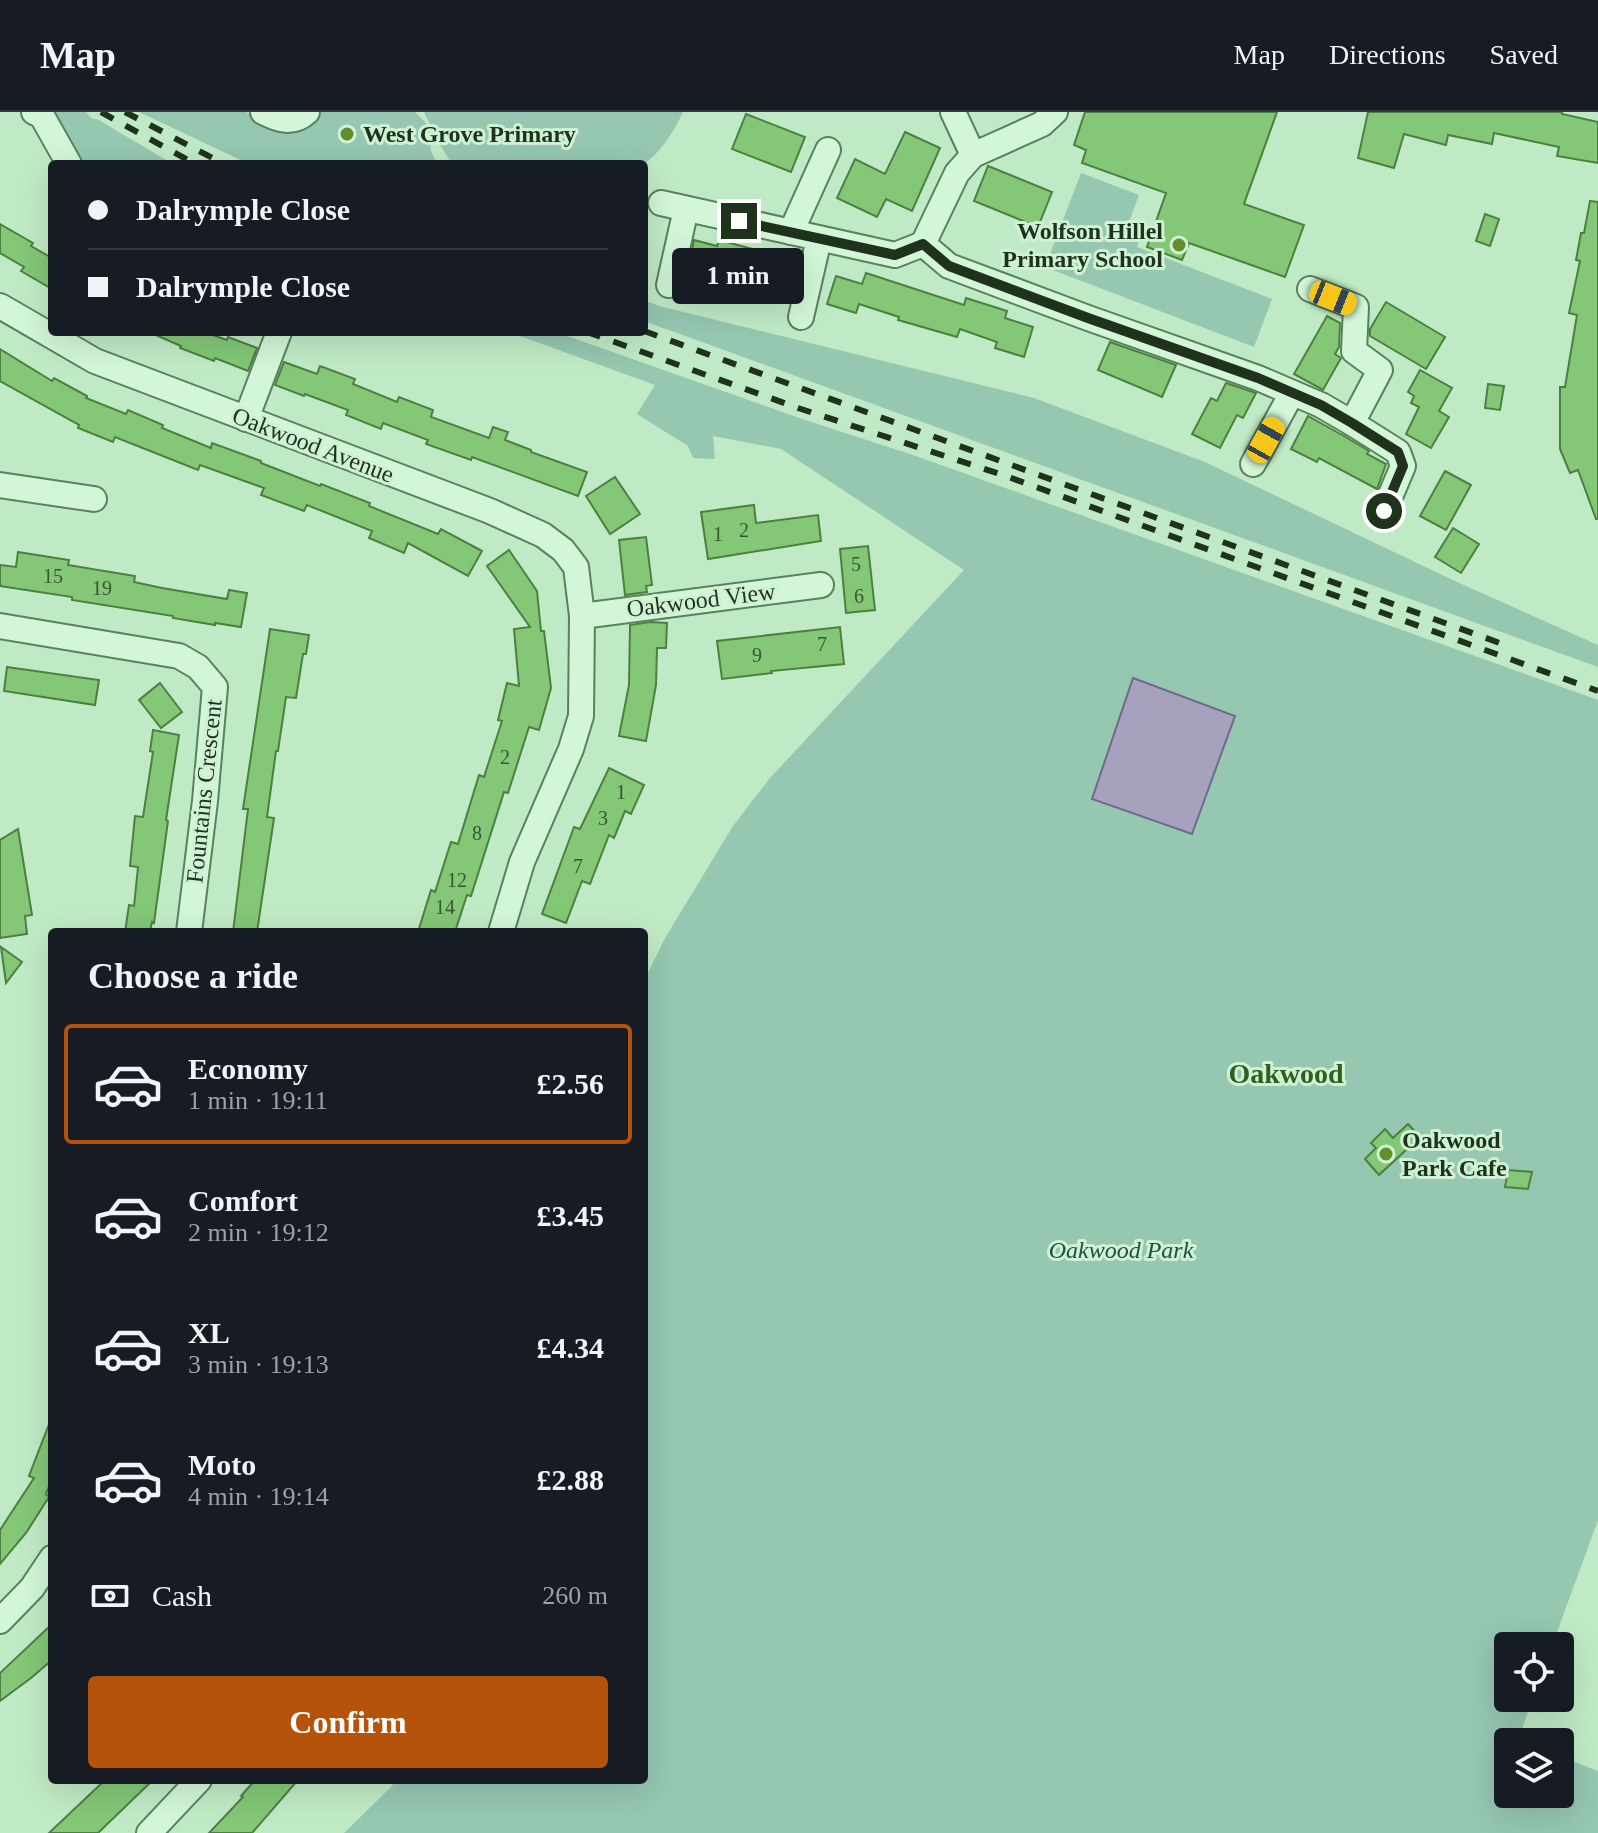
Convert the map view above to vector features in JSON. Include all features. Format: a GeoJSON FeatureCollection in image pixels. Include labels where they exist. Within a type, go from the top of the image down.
{"type":"FeatureCollection","features":[{"type":"Feature","properties":{"kind":"street"},"geometry":{"type":"LineString","coordinates":[[34,112],[42,116],[67,160]]}},
{"type":"Feature","properties":{"kind":"street"},"geometry":{"type":"LineString","coordinates":[[263,112],[293,120],[307,112]]}},
{"type":"Feature","properties":{"kind":"street"},"geometry":{"type":"LineString","coordinates":[[953,112],[973,155]]}},
{"type":"Feature","properties":{"kind":"street"},"geometry":{"type":"LineString","coordinates":[[661,203],[895,255],[923,244],[957,173],[973,155],[1042,124],[1055,112]]}},
{"type":"Feature","properties":{"kind":"street"},"geometry":{"type":"LineString","coordinates":[[791,232],[828,150]]}},
{"type":"Feature","properties":{"kind":"street"},"geometry":{"type":"LineString","coordinates":[[669,285],[686,209]]}},
{"type":"Feature","properties":{"kind":"street"},"geometry":{"type":"LineString","coordinates":[[801,317],[819,239]]}},
{"type":"Feature","properties":{"kind":"street"},"geometry":{"type":"LineString","coordinates":[[923,244],[949,266],[1258,378],[1321,405],[1398,452],[1403,466],[1384,511]]}},
{"type":"Feature","properties":{"kind":"street"},"geometry":{"type":"LineString","coordinates":[[1310,289],[1356,307],[1354,351],[1380,370],[1352,423]]}},
{"type":"Feature","properties":{"kind":"street","name":"Oakwood Avenue"},"geometry":{"type":"LineString","coordinates":[[0,306],[48,334]]}},
{"type":"Feature","properties":{"kind":"street","name":"Oakwood Avenue"},"geometry":{"type":"LineString","coordinates":[[52,336],[95,361],[490,511],[543,535],[563,550],[576,567],[582,616],[581,716],[571,749],[522,862],[502,928]]}},
{"type":"Feature","properties":{"kind":"street"},"geometry":{"type":"LineString","coordinates":[[246,419],[277,336]]}},
{"type":"Feature","properties":{"kind":"street"},"geometry":{"type":"LineString","coordinates":[[1253,464],[1292,393]]}},
{"type":"Feature","properties":{"kind":"street"},"geometry":{"type":"LineString","coordinates":[[0,485],[94,499]]}},
{"type":"Feature","properties":{"kind":"street","name":"Oakwood View"},"geometry":{"type":"LineString","coordinates":[[582,616],[821,585]]}},
{"type":"Feature","properties":{"kind":"street","name":"Fountains Crescent"},"geometry":{"type":"LineString","coordinates":[[0,626],[179,656],[198,667],[215,687],[189,928]]}},
{"type":"Feature","properties":{"kind":"street"},"geometry":{"type":"LineString","coordinates":[[0,1621],[32,1588],[48,1564]]}},
{"type":"Feature","properties":{"kind":"street"},"geometry":{"type":"LineString","coordinates":[[149,1833],[195,1784]]}},
{"type":"Feature","properties":{"kind":"green space"},"geometry":{"type":"Polygon","coordinates":[[[43,112],[86,112],[92,119],[97,119],[166,160],[77,160],[43,112]]]}},
{"type":"Feature","properties":{"kind":"green space","name":"West Grove Primary"},"geometry":{"type":"Polygon","coordinates":[[[139,112],[246,112],[277,131],[292,112],[415,112],[429,126],[431,151],[435,160],[241,160],[139,112]]]}},
{"type":"Feature","properties":{"kind":"green space"},"geometry":{"type":"Polygon","coordinates":[[[424,112],[683,112],[666,141],[648,160],[449,160],[424,112]]]}},
{"type":"Feature","properties":{"kind":"green space"},"geometry":{"type":"Polygon","coordinates":[[[1081,173],[1139,195],[1129,222],[1144,228],[1137,247],[1272,299],[1254,347],[1045,267],[1081,173]]]}},
{"type":"Feature","properties":{"kind":"green space"},"geometry":{"type":"Polygon","coordinates":[[[648,302],[1034,398],[1205,462],[1457,582],[1598,645],[1598,667],[648,322],[648,302]]]}},
{"type":"Feature","properties":{"kind":"green space","name":"Oakwood Park"},"geometry":{"type":"Polygon","coordinates":[[[520,336],[567,336],[913,455],[1598,700],[1598,1520],[1557,1632],[1494,1632],[1494,1712],[1528,1712],[1522,1728],[1494,1728],[1494,1808],[1574,1808],[1574,1762],[1598,1771],[1598,1833],[344,1833],[393,1784],[648,1784],[648,973],[665,938],[733,826],[770,778],[964,570],[781,449],[713,436],[715,459],[693,458],[688,446],[637,414],[655,385],[520,336]]]}},
{"type":"Feature","properties":{"kind":"shaded area"},"geometry":{"type":"Polygon","coordinates":[[[1133,678],[1235,716],[1192,834],[1092,799],[1133,678]]]}},
{"type":"Feature","properties":{"kind":"building"},"geometry":{"type":"Polygon","coordinates":[[[1085,112],[1277,112],[1244,204],[1304,225],[1285,277],[1189,243],[1182,260],[1147,247],[1166,193],[1082,163],[1086,150],[1074,145],[1085,112]]]}},
{"type":"Feature","properties":{"kind":"building"},"geometry":{"type":"Polygon","coordinates":[[[1368,112],[1562,112],[1598,122],[1598,163],[1557,156],[1559,147],[1494,133],[1492,144],[1448,135],[1446,145],[1404,134],[1394,168],[1358,158],[1368,112]]]}},
{"type":"Feature","properties":{"kind":"building"},"geometry":{"type":"Polygon","coordinates":[[[746,114],[805,137],[791,172],[732,149],[746,114]]]}},
{"type":"Feature","properties":{"kind":"building"},"geometry":{"type":"Polygon","coordinates":[[[905,132],[940,148],[912,211],[886,199],[877,217],[837,198],[855,159],[885,174],[905,132]]]}},
{"type":"Feature","properties":{"kind":"building"},"geometry":{"type":"Polygon","coordinates":[[[988,166],[1052,192],[1038,227],[974,201],[988,166]]]}},
{"type":"Feature","properties":{"kind":"building"},"geometry":{"type":"Polygon","coordinates":[[[1590,201],[1598,202],[1598,519],[1578,470],[1570,473],[1560,449],[1560,387],[1565,387],[1577,315],[1569,313],[1580,261],[1576,260],[1581,233],[1584,233],[1590,201]]]}},
{"type":"Feature","properties":{"kind":"building"},"geometry":{"type":"Polygon","coordinates":[[[1485,214],[1499,219],[1490,246],[1476,241],[1485,214]]]}},
{"type":"Feature","properties":{"kind":"building"},"geometry":{"type":"Polygon","coordinates":[[[0,224],[48,256],[48,287],[21,271],[24,267],[0,253],[0,224]]]}},
{"type":"Feature","properties":{"kind":"building"},"geometry":{"type":"Polygon","coordinates":[[[694,240],[717,246],[719,240],[760,251],[759,257],[786,264],[779,291],[712,273],[711,278],[687,272],[694,240]]]}},
{"type":"Feature","properties":{"kind":"building"},"geometry":{"type":"Polygon","coordinates":[[[866,273],[964,305],[966,298],[1007,311],[1005,318],[1033,327],[1024,357],[995,348],[997,342],[960,329],[957,337],[898,320],[899,317],[859,304],[856,313],[827,304],[836,276],[862,284],[866,273]]]}},
{"type":"Feature","properties":{"kind":"building"},"geometry":{"type":"Polygon","coordinates":[[[1386,302],[1445,337],[1426,369],[1370,336],[1370,329],[1386,302]]]}},
{"type":"Feature","properties":{"kind":"building"},"geometry":{"type":"Polygon","coordinates":[[[1327,316],[1340,323],[1339,347],[1335,354],[1341,358],[1323,390],[1294,374],[1327,316]]]}},
{"type":"Feature","properties":{"kind":"building"},"geometry":{"type":"Polygon","coordinates":[[[158,336],[216,336],[227,340],[228,337],[257,348],[248,371],[215,358],[214,361],[158,336]]]}},
{"type":"Feature","properties":{"kind":"building"},"geometry":{"type":"Polygon","coordinates":[[[1110,342],[1176,365],[1162,397],[1098,370],[1110,342]]]}},
{"type":"Feature","properties":{"kind":"building"},"geometry":{"type":"Polygon","coordinates":[[[0,349],[86,398],[126,414],[128,410],[211,448],[212,443],[321,484],[438,534],[441,529],[482,551],[468,576],[408,543],[404,553],[369,538],[372,531],[307,505],[304,511],[261,495],[264,488],[200,465],[198,470],[115,437],[113,442],[78,428],[79,425],[0,381],[0,349]]]}},
{"type":"Feature","properties":{"kind":"building"},"geometry":{"type":"Polygon","coordinates":[[[284,362],[317,374],[320,366],[355,379],[353,384],[397,402],[399,397],[433,410],[431,417],[489,438],[493,427],[508,432],[505,440],[587,472],[578,496],[472,457],[471,460],[426,444],[428,440],[383,423],[381,429],[346,415],[348,410],[275,385],[284,362]]]}},
{"type":"Feature","properties":{"kind":"building"},"geometry":{"type":"Polygon","coordinates":[[[1420,370],[1452,388],[1439,411],[1449,417],[1431,448],[1406,434],[1419,407],[1411,403],[1414,396],[1408,392],[1420,370]]]}},
{"type":"Feature","properties":{"kind":"building"},"geometry":{"type":"Polygon","coordinates":[[[1226,383],[1256,393],[1243,418],[1237,415],[1220,448],[1192,434],[1211,398],[1217,401],[1226,383]]]}},
{"type":"Feature","properties":{"kind":"building"},"geometry":{"type":"Polygon","coordinates":[[[1488,384],[1504,386],[1500,410],[1485,408],[1488,384]]]}},
{"type":"Feature","properties":{"kind":"building"},"geometry":{"type":"Polygon","coordinates":[[[1308,416],[1386,464],[1377,489],[1319,458],[1317,462],[1291,449],[1308,416]]]}},
{"type":"Feature","properties":{"kind":"building"},"geometry":{"type":"Polygon","coordinates":[[[1445,471],[1471,485],[1446,530],[1420,516],[1445,471]]]}},
{"type":"Feature","properties":{"kind":"building"},"geometry":{"type":"Polygon","coordinates":[[[615,477],[640,514],[610,534],[586,496],[615,477]]]}},
{"type":"Feature","properties":{"kind":"building"},"geometry":{"type":"Polygon","coordinates":[[[754,505],[756,523],[818,515],[821,541],[708,559],[701,512],[754,505]]]}},
{"type":"Feature","properties":{"kind":"building"},"geometry":{"type":"Polygon","coordinates":[[[1453,528],[1479,544],[1461,573],[1435,557],[1453,528]]]}},
{"type":"Feature","properties":{"kind":"building"},"geometry":{"type":"Polygon","coordinates":[[[646,537],[652,585],[646,586],[647,592],[625,595],[619,540],[646,537]]]}},
{"type":"Feature","properties":{"kind":"building"},"geometry":{"type":"Polygon","coordinates":[[[868,546],[875,610],[846,613],[840,549],[868,546]]]}},
{"type":"Feature","properties":{"kind":"building"},"geometry":{"type":"Polygon","coordinates":[[[509,550],[537,591],[551,688],[539,730],[529,727],[508,793],[504,792],[471,896],[467,895],[456,928],[419,928],[451,842],[458,844],[479,775],[484,777],[502,721],[498,720],[507,683],[519,686],[514,629],[530,627],[487,566],[509,550]]]}},
{"type":"Feature","properties":{"kind":"building"},"geometry":{"type":"Polygon","coordinates":[[[18,552],[69,560],[68,565],[135,576],[134,582],[162,588],[227,599],[229,590],[247,593],[241,627],[173,618],[0,586],[0,565],[16,567],[18,552]]]}},
{"type":"Feature","properties":{"kind":"building"},"geometry":{"type":"Polygon","coordinates":[[[667,623],[666,648],[657,648],[656,685],[646,741],[619,736],[629,685],[630,625],[667,623]]]}},
{"type":"Feature","properties":{"kind":"building"},"geometry":{"type":"Polygon","coordinates":[[[840,627],[844,664],[722,679],[717,641],[840,627]]]}},
{"type":"Feature","properties":{"kind":"building"},"geometry":{"type":"Polygon","coordinates":[[[270,629],[309,635],[296,698],[286,697],[276,751],[267,817],[274,818],[258,928],[233,928],[248,809],[243,809],[270,629]]]}},
{"type":"Feature","properties":{"kind":"building"},"geometry":{"type":"Polygon","coordinates":[[[7,667],[99,680],[95,705],[4,691],[7,667]]]}},
{"type":"Feature","properties":{"kind":"building"},"geometry":{"type":"Polygon","coordinates":[[[160,683],[182,712],[161,728],[139,700],[160,683]]]}},
{"type":"Feature","properties":{"kind":"building"},"geometry":{"type":"Polygon","coordinates":[[[153,730],[179,735],[154,923],[151,928],[126,928],[129,905],[134,906],[138,867],[130,866],[135,816],[143,817],[153,752],[150,751],[153,730]]]}},
{"type":"Feature","properties":{"kind":"building"},"geometry":{"type":"Polygon","coordinates":[[[609,768],[644,785],[631,814],[625,811],[614,838],[609,835],[590,884],[582,881],[566,923],[542,914],[574,827],[580,829],[609,768]]]}},
{"type":"Feature","properties":{"kind":"building"},"geometry":{"type":"Polygon","coordinates":[[[18,829],[32,915],[25,916],[27,934],[0,938],[0,840],[18,829]]]}},
{"type":"Feature","properties":{"kind":"building"},"geometry":{"type":"Polygon","coordinates":[[[1,947],[22,962],[6,983],[1,947]]]}},
{"type":"Feature","properties":{"kind":"building","name":"Oakwood Park Cafe"},"geometry":{"type":"Polygon","coordinates":[[[1408,1124],[1420,1137],[1379,1175],[1365,1159],[1376,1148],[1371,1143],[1385,1129],[1393,1138],[1408,1124]]]}},
{"type":"Feature","properties":{"kind":"building"},"geometry":{"type":"Polygon","coordinates":[[[1508,1170],[1532,1172],[1528,1189],[1505,1187],[1508,1170]]]}},
{"type":"Feature","properties":{"kind":"building"},"geometry":{"type":"Polygon","coordinates":[[[48,1427],[48,1499],[26,1533],[0,1564],[0,1530],[34,1478],[29,1476],[48,1427]]]}},
{"type":"Feature","properties":{"kind":"building"},"geometry":{"type":"Polygon","coordinates":[[[48,1628],[48,1663],[0,1701],[0,1673],[48,1628]]]}},
{"type":"Feature","properties":{"kind":"building"},"geometry":{"type":"Polygon","coordinates":[[[101,1784],[149,1784],[98,1833],[49,1833],[101,1784]]]}},
{"type":"Feature","properties":{"kind":"building"},"geometry":{"type":"Polygon","coordinates":[[[252,1784],[295,1784],[252,1833],[209,1833],[252,1784]]]}},
{"type":"Feature","properties":{"kind":"railway"},"geometry":{"type":"LineString","coordinates":[[101,112],[188,160]]}},
{"type":"Feature","properties":{"kind":"railway"},"geometry":{"type":"LineString","coordinates":[[125,112],[216,160]]}},
{"type":"Feature","properties":{"kind":"railway"},"geometry":{"type":"LineString","coordinates":[[648,332],[1508,646]]}},
{"type":"Feature","properties":{"kind":"railway"},"geometry":{"type":"LineString","coordinates":[[598,336],[798,408],[1003,475],[1598,691]]}},
{"type":"Feature","properties":{"kind":"place","name":"West Grove Primary"},"geometry":{"type":"Point","coordinates":[347,134]}},
{"type":"Feature","properties":{"kind":"place","name":"Wolfson Hillel Primary School"},"geometry":{"type":"Point","coordinates":[1179,245]}},
{"type":"Feature","properties":{"kind":"place","name":"Oakwood Park Cafe"},"geometry":{"type":"Point","coordinates":[1386,1154]}},
{"type":"Feature","properties":{"kind":"district","name":"Oakwood"},"geometry":{"type":"Point","coordinates":[1286,1073]}},
{"type":"Feature","properties":{"kind":"route"},"geometry":{"type":"LineString","coordinates":[[739,221],[895,255],[923,244],[949,266],[1258,378],[1321,405],[1398,452],[1403,466],[1384,511]]}}]}
